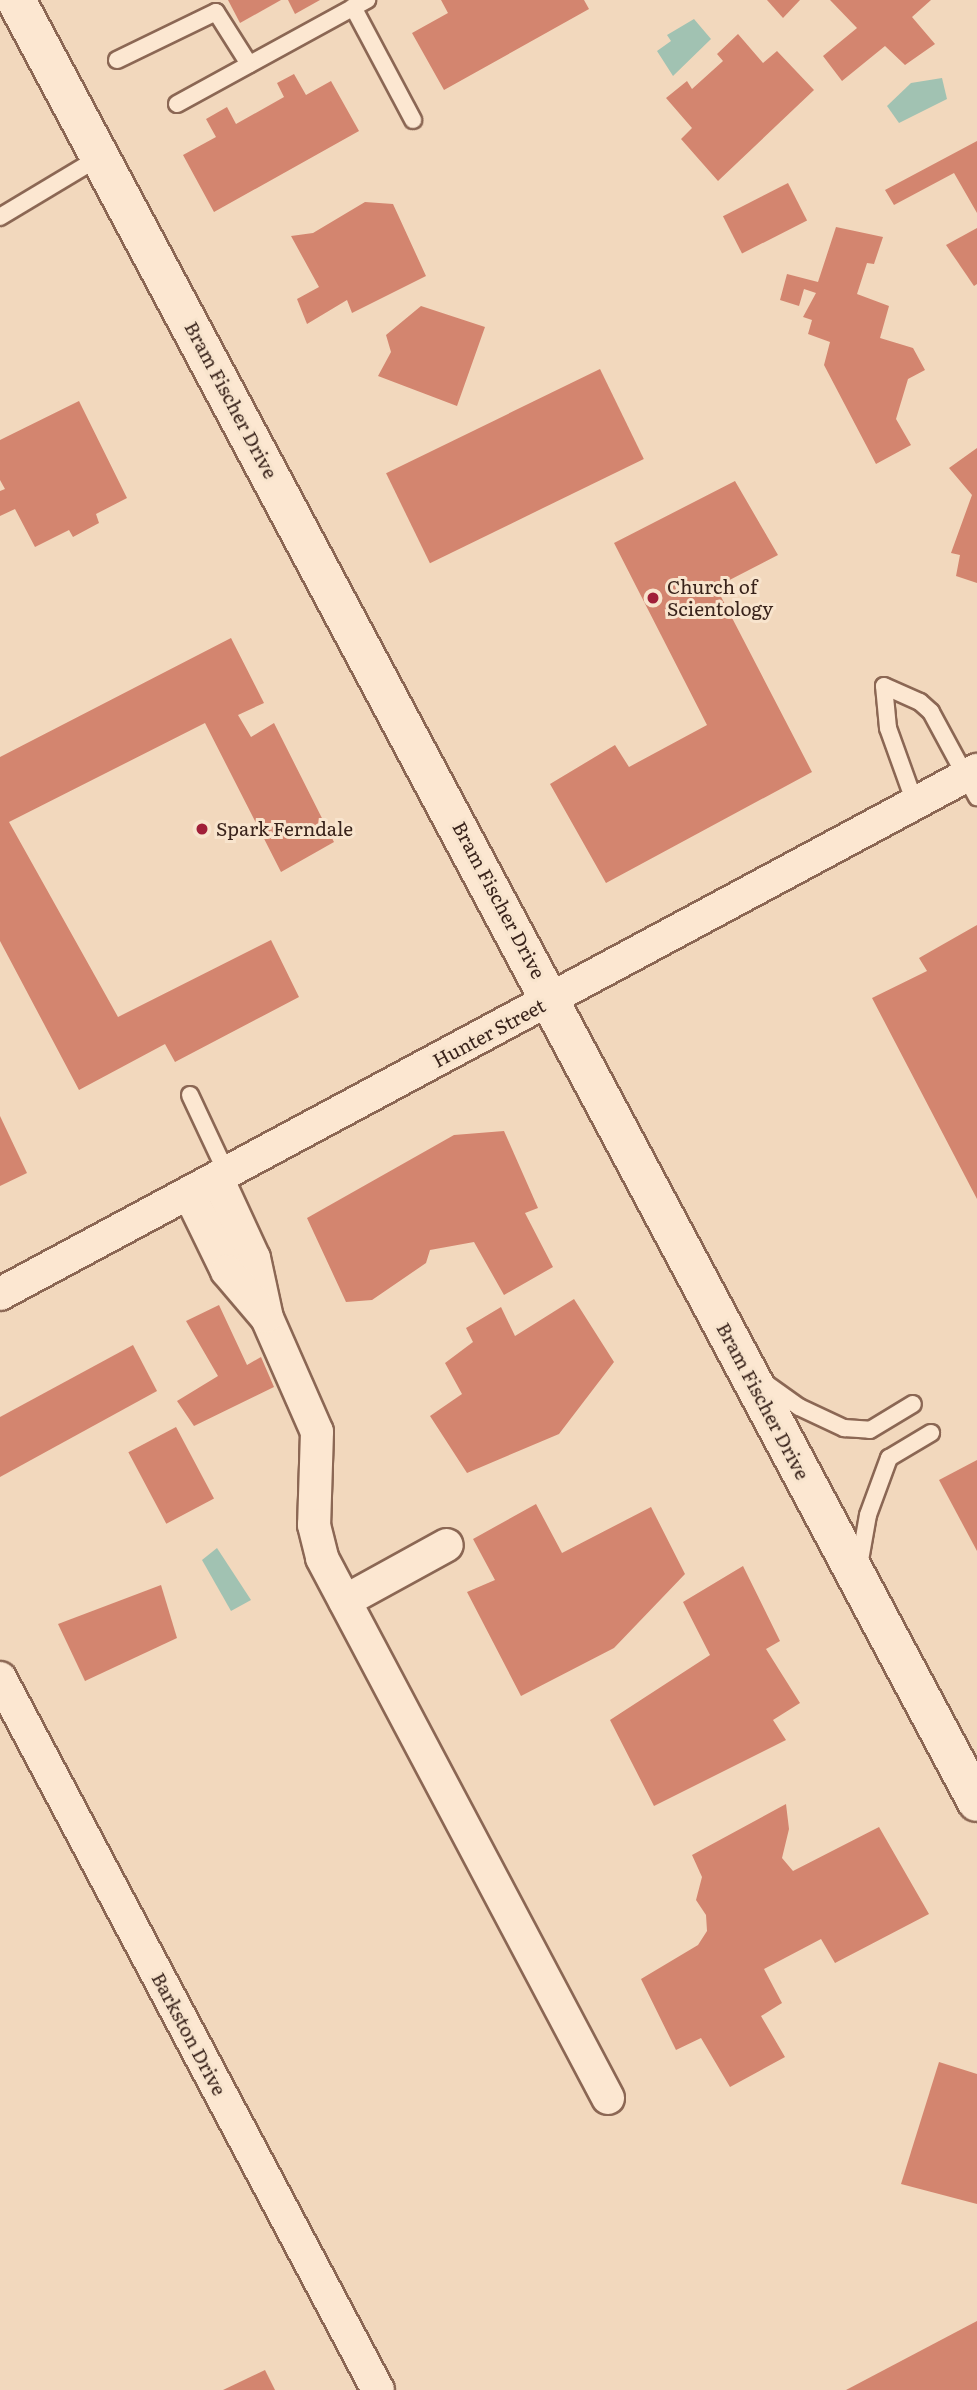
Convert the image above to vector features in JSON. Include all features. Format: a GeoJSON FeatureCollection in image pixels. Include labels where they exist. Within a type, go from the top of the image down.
{"type":"FeatureCollection","features":[{"type":"Feature","properties":{"kind":"main road","name":"Bram Fischer Drive"},"geometry":{"type":"LineString","coordinates":[[16,0],[553,1000],[977,1802]]}},
{"type":"Feature","properties":{"kind":"street","name":"Hunter Street"},"geometry":{"type":"LineString","coordinates":[[0,1294],[553,1000],[915,803],[973,781]]}},
{"type":"Feature","properties":{"kind":"street"},"geometry":{"type":"LineString","coordinates":[[221,1175],[254,1258],[267,1318],[317,1432],[314,1525],[322,1558],[608,2098]]}},
{"type":"Feature","properties":{"kind":"street"},"geometry":{"type":"LineString","coordinates":[[188,1193],[227,1271],[267,1318]]}},
{"type":"Feature","properties":{"kind":"street"},"geometry":{"type":"LineString","coordinates":[[345,1601],[447,1545]]}},
{"type":"Feature","properties":{"kind":"street","name":"Barkston Drive"},"geometry":{"type":"LineString","coordinates":[[0,1678],[378,2390]]}},
{"type":"Feature","properties":{"kind":"lane"},"geometry":{"type":"LineString","coordinates":[[177,104],[360,4],[413,121]]}},
{"type":"Feature","properties":{"kind":"lane"},"geometry":{"type":"LineString","coordinates":[[117,61],[216,12],[249,64]]}},
{"type":"Feature","properties":{"kind":"lane"},"geometry":{"type":"LineString","coordinates":[[0,218],[100,157]]}},
{"type":"Feature","properties":{"kind":"lane"},"geometry":{"type":"LineString","coordinates":[[915,803],[888,728],[884,686],[920,702],[931,712],[973,781]]}},
{"type":"Feature","properties":{"kind":"lane"},"geometry":{"type":"LineString","coordinates":[[190,1095],[221,1175]]}},
{"type":"Feature","properties":{"kind":"lane"},"geometry":{"type":"LineString","coordinates":[[746,1368],[799,1407],[844,1428],[870,1430],[913,1404]]}},
{"type":"Feature","properties":{"kind":"lane"},"geometry":{"type":"LineString","coordinates":[[858,1578],[868,1515],[889,1458],[931,1433]]}},
{"type":"Feature","properties":{"kind":"shaded area"},"geometry":{"type":"Polygon","coordinates":[[[694,19],[711,39],[673,76],[657,51],[671,41],[667,35],[694,19]]]}},
{"type":"Feature","properties":{"kind":"shaded area"},"geometry":{"type":"Polygon","coordinates":[[[942,78],[947,99],[899,123],[887,106],[911,83],[942,78]]]}},
{"type":"Feature","properties":{"kind":"shaded area"},"geometry":{"type":"Polygon","coordinates":[[[217,1548],[251,1600],[231,1611],[202,1560],[217,1548]]]}},
{"type":"Feature","properties":{"kind":"building"},"geometry":{"type":"Polygon","coordinates":[[[228,0],[281,0],[240,23],[228,0]]]}},
{"type":"Feature","properties":{"kind":"building"},"geometry":{"type":"Polygon","coordinates":[[[288,0],[320,0],[295,14],[288,0]]]}},
{"type":"Feature","properties":{"kind":"building"},"geometry":{"type":"Polygon","coordinates":[[[441,0],[584,0],[589,9],[444,90],[412,33],[448,13],[441,0]]]}},
{"type":"Feature","properties":{"kind":"building"},"geometry":{"type":"Polygon","coordinates":[[[767,0],[800,0],[783,18],[767,0]]]}},
{"type":"Feature","properties":{"kind":"building"},"geometry":{"type":"Polygon","coordinates":[[[830,0],[931,0],[912,17],[935,44],[905,65],[885,46],[842,81],[823,56],[857,28],[830,0]]]}},
{"type":"Feature","properties":{"kind":"building"},"geometry":{"type":"Polygon","coordinates":[[[738,34],[763,63],[777,51],[814,90],[718,181],[681,139],[692,128],[666,98],[687,81],[692,89],[723,61],[717,54],[738,34]]]}},
{"type":"Feature","properties":{"kind":"building"},"geometry":{"type":"Polygon","coordinates":[[[294,74],[306,95],[331,81],[359,131],[214,212],[183,155],[216,137],[206,119],[227,107],[236,124],[284,97],[277,83],[294,74]]]}},
{"type":"Feature","properties":{"kind":"building"},"geometry":{"type":"Polygon","coordinates":[[[977,141],[977,213],[954,173],[894,205],[885,190],[977,141]]]}},
{"type":"Feature","properties":{"kind":"building"},"geometry":{"type":"Polygon","coordinates":[[[788,183],[807,220],[742,254],[723,216],[788,183]]]}},
{"type":"Feature","properties":{"kind":"building"},"geometry":{"type":"Polygon","coordinates":[[[365,202],[393,204],[426,276],[352,313],[347,300],[307,324],[297,299],[319,287],[291,236],[313,233],[365,202]]]}},
{"type":"Feature","properties":{"kind":"building"},"geometry":{"type":"Polygon","coordinates":[[[836,227],[883,237],[874,264],[867,263],[857,294],[889,306],[880,338],[913,348],[925,370],[908,379],[896,419],[911,445],[876,464],[824,365],[830,342],[808,334],[812,320],[803,317],[816,293],[804,289],[799,306],[780,300],[787,274],[818,282],[836,227]]]}},
{"type":"Feature","properties":{"kind":"building"},"geometry":{"type":"Polygon","coordinates":[[[977,228],[977,284],[974,286],[946,245],[977,228]]]}},
{"type":"Feature","properties":{"kind":"building"},"geometry":{"type":"Polygon","coordinates":[[[421,306],[485,327],[457,406],[378,376],[391,352],[386,335],[421,306]]]}},
{"type":"Feature","properties":{"kind":"building"},"geometry":{"type":"Polygon","coordinates":[[[600,369],[644,459],[430,563],[386,473],[600,369]]]}},
{"type":"Feature","properties":{"kind":"building"},"geometry":{"type":"Polygon","coordinates":[[[79,401],[127,498],[96,514],[99,523],[73,537],[69,530],[35,547],[15,509],[0,516],[0,491],[5,489],[0,480],[0,440],[79,401]]]}},
{"type":"Feature","properties":{"kind":"building"},"geometry":{"type":"Polygon","coordinates":[[[977,448],[977,583],[956,576],[960,555],[951,553],[972,495],[949,468],[977,448]]]}},
{"type":"Feature","properties":{"kind":"building"},"geometry":{"type":"Polygon","coordinates":[[[735,481],[778,555],[716,587],[812,772],[606,883],[550,784],[615,745],[629,767],[707,725],[614,543],[735,481]]]}},
{"type":"Feature","properties":{"kind":"building","name":"Spark Ferndale"},"geometry":{"type":"Polygon","coordinates":[[[231,638],[264,703],[238,715],[251,737],[274,723],[334,842],[281,872],[205,723],[9,822],[118,1017],[271,940],[299,997],[175,1062],[165,1044],[79,1090],[0,941],[0,757],[231,638]]]}},
{"type":"Feature","properties":{"kind":"building"},"geometry":{"type":"Polygon","coordinates":[[[977,925],[977,1199],[872,998],[927,971],[919,958],[977,925]]]}},
{"type":"Feature","properties":{"kind":"building"},"geometry":{"type":"Polygon","coordinates":[[[0,1116],[27,1173],[0,1186],[0,1116]]]}},
{"type":"Feature","properties":{"kind":"building"},"geometry":{"type":"Polygon","coordinates":[[[504,1131],[538,1208],[525,1213],[553,1267],[504,1295],[474,1242],[430,1250],[426,1263],[372,1300],[346,1302],[307,1218],[454,1135],[504,1131]]]}},
{"type":"Feature","properties":{"kind":"building"},"geometry":{"type":"Polygon","coordinates":[[[574,1299],[614,1362],[559,1434],[467,1473],[430,1416],[462,1394],[445,1363],[473,1342],[466,1328],[501,1307],[515,1336],[574,1299]]]}},
{"type":"Feature","properties":{"kind":"building"},"geometry":{"type":"Polygon","coordinates":[[[219,1305],[247,1365],[261,1357],[274,1387],[194,1426],[177,1401],[218,1376],[186,1321],[219,1305]]]}},
{"type":"Feature","properties":{"kind":"building"},"geometry":{"type":"Polygon","coordinates":[[[133,1345],[157,1391],[0,1477],[0,1417],[133,1345]]]}},
{"type":"Feature","properties":{"kind":"building"},"geometry":{"type":"Polygon","coordinates":[[[176,1427],[214,1499],[166,1524],[128,1452],[176,1427]]]}},
{"type":"Feature","properties":{"kind":"building"},"geometry":{"type":"Polygon","coordinates":[[[977,1460],[977,1551],[939,1480],[977,1460]]]}},
{"type":"Feature","properties":{"kind":"building"},"geometry":{"type":"Polygon","coordinates":[[[536,1504],[562,1553],[651,1507],[685,1574],[614,1648],[521,1696],[467,1592],[495,1580],[473,1539],[536,1504]]]}},
{"type":"Feature","properties":{"kind":"building"},"geometry":{"type":"Polygon","coordinates":[[[743,1566],[780,1641],[766,1649],[800,1703],[773,1720],[786,1740],[654,1806],[610,1720],[710,1655],[683,1602],[743,1566]]]}},
{"type":"Feature","properties":{"kind":"building"},"geometry":{"type":"Polygon","coordinates":[[[161,1585],[177,1638],[85,1681],[58,1624],[161,1585]]]}},
{"type":"Feature","properties":{"kind":"building"},"geometry":{"type":"Polygon","coordinates":[[[786,1804],[789,1829],[782,1858],[793,1871],[879,1827],[929,1914],[835,1963],[821,1939],[764,1969],[782,2003],[761,2016],[785,2057],[730,2087],[701,2038],[676,2050],[641,1979],[698,1945],[707,1931],[706,1915],[696,1900],[702,1877],[692,1855],[786,1804]]]}},
{"type":"Feature","properties":{"kind":"building"},"geometry":{"type":"Polygon","coordinates":[[[939,2062],[977,2074],[977,2204],[901,2184],[939,2062]]]}},
{"type":"Feature","properties":{"kind":"building"},"geometry":{"type":"Polygon","coordinates":[[[977,2321],[977,2390],[846,2390],[977,2321]]]}},
{"type":"Feature","properties":{"kind":"building"},"geometry":{"type":"Polygon","coordinates":[[[265,2370],[275,2390],[223,2390],[265,2370]]]}},
{"type":"Feature","properties":{"kind":"place","name":"Church of Scientology"},"geometry":{"type":"Point","coordinates":[653,598]}},
{"type":"Feature","properties":{"kind":"place","name":"Spark Ferndale"},"geometry":{"type":"Point","coordinates":[202,829]}}]}
